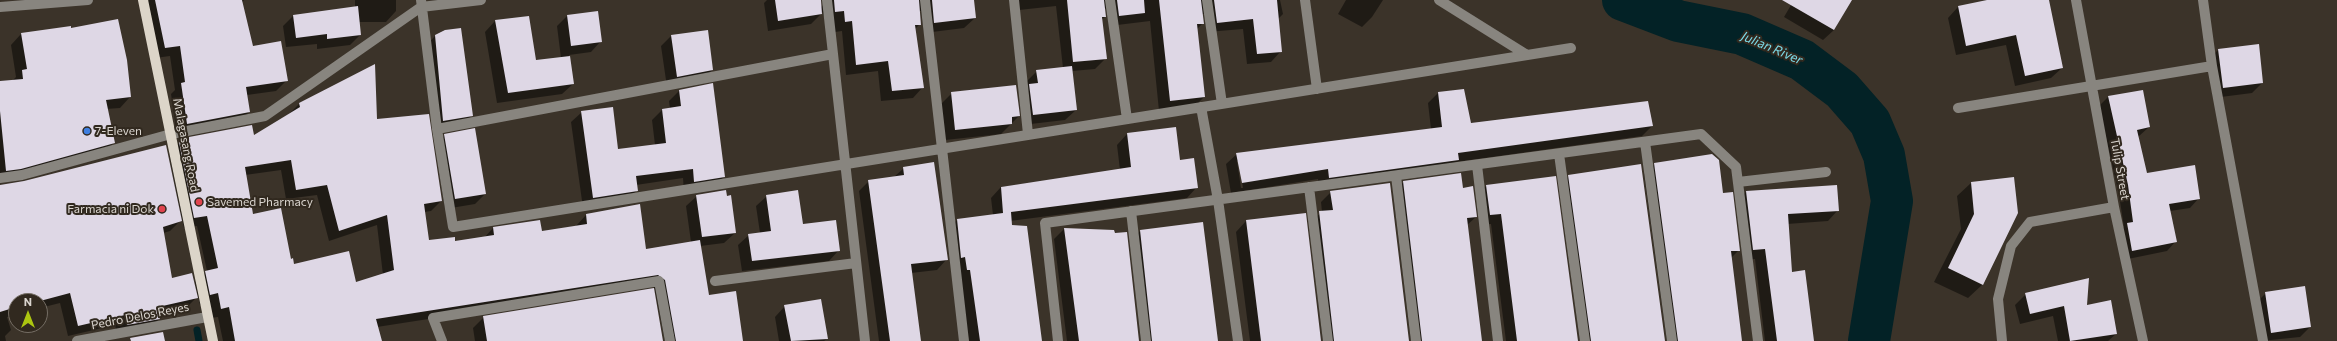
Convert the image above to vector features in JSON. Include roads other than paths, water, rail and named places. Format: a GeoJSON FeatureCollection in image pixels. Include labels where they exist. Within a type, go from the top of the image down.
{"type":"FeatureCollection","features":[{"type":"Feature","properties":{"kind":"main road","name":"Malagasang Road"},"geometry":{"type":"LineString","coordinates":[[143,0],[213,341]]}},
{"type":"Feature","properties":{"kind":"street"},"geometry":{"type":"LineString","coordinates":[[0,7],[88,0]]}},
{"type":"Feature","properties":{"kind":"street"},"geometry":{"type":"LineString","coordinates":[[0,178],[22,175],[171,134],[265,116],[421,4],[481,0]]}},
{"type":"Feature","properties":{"kind":"street"},"geometry":{"type":"LineString","coordinates":[[828,0],[856,263],[866,341]]}},
{"type":"Feature","properties":{"kind":"street"},"geometry":{"type":"LineString","coordinates":[[925,0],[964,341]]}},
{"type":"Feature","properties":{"kind":"street"},"geometry":{"type":"LineString","coordinates":[[1014,0],[1028,134]]}},
{"type":"Feature","properties":{"kind":"street"},"geometry":{"type":"LineString","coordinates":[[1110,0],[1127,119]]}},
{"type":"Feature","properties":{"kind":"street"},"geometry":{"type":"LineString","coordinates":[[1207,0],[1222,104]]}},
{"type":"Feature","properties":{"kind":"street"},"geometry":{"type":"LineString","coordinates":[[1305,0],[1317,89]]}},
{"type":"Feature","properties":{"kind":"street"},"geometry":{"type":"LineString","coordinates":[[1439,0],[1527,55]]}},
{"type":"Feature","properties":{"kind":"street","name":"Tulip Street"},"geometry":{"type":"LineString","coordinates":[[2076,0],[2114,207],[2143,341]]}},
{"type":"Feature","properties":{"kind":"street"},"geometry":{"type":"LineString","coordinates":[[2204,0],[2212,66],[2262,341]]}},
{"type":"Feature","properties":{"kind":"street"},"geometry":{"type":"LineString","coordinates":[[421,4],[437,129],[454,227],[1571,48]]}},
{"type":"Feature","properties":{"kind":"street"},"geometry":{"type":"LineString","coordinates":[[437,129],[833,54]]}},
{"type":"Feature","properties":{"kind":"street"},"geometry":{"type":"LineString","coordinates":[[1958,108],[2212,66]]}},
{"type":"Feature","properties":{"kind":"street"},"geometry":{"type":"LineString","coordinates":[[1201,107],[1218,200],[1238,341]]}},
{"type":"Feature","properties":{"kind":"street"},"geometry":{"type":"LineString","coordinates":[[1058,341],[1044,223],[1701,134],[1736,167],[1758,341]]}},
{"type":"Feature","properties":{"kind":"street"},"geometry":{"type":"LineString","coordinates":[[1645,142],[1672,341]]}},
{"type":"Feature","properties":{"kind":"street"},"geometry":{"type":"LineString","coordinates":[[1559,154],[1585,341]]}},
{"type":"Feature","properties":{"kind":"street"},"geometry":{"type":"LineString","coordinates":[[1477,165],[1498,341]]}},
{"type":"Feature","properties":{"kind":"street"},"geometry":{"type":"LineString","coordinates":[[1738,182],[1826,172]]}},
{"type":"Feature","properties":{"kind":"street"},"geometry":{"type":"LineString","coordinates":[[1396,176],[1416,341]]}},
{"type":"Feature","properties":{"kind":"street"},"geometry":{"type":"LineString","coordinates":[[1310,187],[1328,341]]}},
{"type":"Feature","properties":{"kind":"street"},"geometry":{"type":"LineString","coordinates":[[2002,341],[1998,299],[2011,246],[2030,222],[2114,207]]}},
{"type":"Feature","properties":{"kind":"street"},"geometry":{"type":"LineString","coordinates":[[1132,211],[1146,341]]}},
{"type":"Feature","properties":{"kind":"street"},"geometry":{"type":"LineString","coordinates":[[715,281],[856,263]]}},
{"type":"Feature","properties":{"kind":"street"},"geometry":{"type":"LineString","coordinates":[[442,341],[433,318],[660,281],[670,341]]}},
{"type":"Feature","properties":{"kind":"street","name":"Pedro Delos Reyes"},"geometry":{"type":"LineString","coordinates":[[77,341],[207,317]]}},
{"type":"Feature","properties":{"kind":"waterway","name":"Julian River"},"geometry":{"type":"LineString","coordinates":[[1623,0],[1678,21],[1742,34],[1802,60],[1842,90],[1870,122],[1884,155],[1892,201],[1869,341]]}},
{"type":"Feature","properties":{"kind":"waterway"},"geometry":{"type":"LineString","coordinates":[[197,330],[199,341]]}},
{"type":"Feature","properties":{"kind":"place","name":"7-Eleven"},"geometry":{"type":"Point","coordinates":[87,131]}},
{"type":"Feature","properties":{"kind":"place","name":"Savemed Pharmacy"},"geometry":{"type":"Point","coordinates":[199,202]}},
{"type":"Feature","properties":{"kind":"place","name":"Farmacia ni Dok"},"geometry":{"type":"Point","coordinates":[162,209]}}]}
